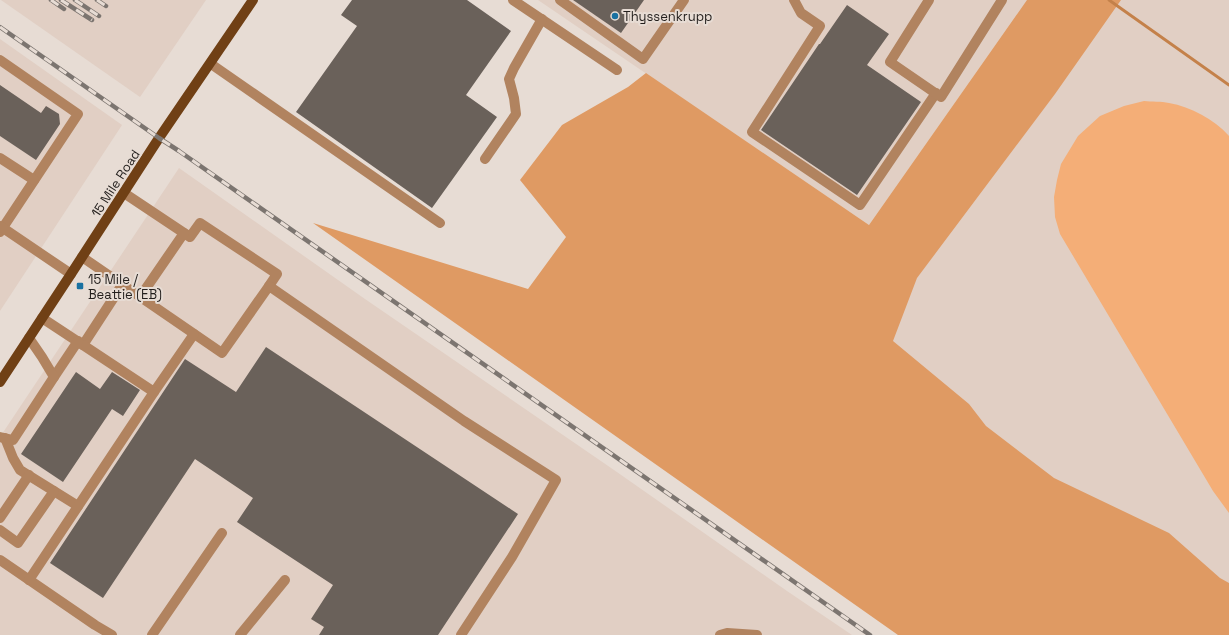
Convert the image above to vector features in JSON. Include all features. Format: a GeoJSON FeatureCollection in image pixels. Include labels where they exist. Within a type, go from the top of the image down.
{"type":"FeatureCollection","features":[{"type":"Feature","properties":{"kind":"main road","name":"15 Mile Road"},"geometry":{"type":"LineString","coordinates":[[0,382],[159,138],[211,64],[253,0]]}},
{"type":"Feature","properties":{"kind":"street"},"geometry":{"type":"LineString","coordinates":[[514,0],[616,70]]}},
{"type":"Feature","properties":{"kind":"street"},"geometry":{"type":"LineString","coordinates":[[560,0],[643,59],[684,0]]}},
{"type":"Feature","properties":{"kind":"street"},"geometry":{"type":"LineString","coordinates":[[794,0],[801,13],[820,26],[752,132],[860,205],[936,93]]}},
{"type":"Feature","properties":{"kind":"street"},"geometry":{"type":"LineString","coordinates":[[929,0],[890,62],[941,97],[1002,0]]}},
{"type":"Feature","properties":{"kind":"street"},"geometry":{"type":"LineString","coordinates":[[485,159],[516,114],[509,79],[542,19]]}},
{"type":"Feature","properties":{"kind":"street"},"geometry":{"type":"LineString","coordinates":[[0,60],[78,114],[1,229],[71,274]]}},
{"type":"Feature","properties":{"kind":"street"},"geometry":{"type":"LineString","coordinates":[[211,64],[440,223]]}},
{"type":"Feature","properties":{"kind":"street"},"geometry":{"type":"LineString","coordinates":[[0,158],[34,180]]}},
{"type":"Feature","properties":{"kind":"street"},"geometry":{"type":"LineString","coordinates":[[82,257],[222,353],[277,274],[200,223],[190,237],[124,193]]}},
{"type":"Feature","properties":{"kind":"street"},"geometry":{"type":"LineString","coordinates":[[140,297],[184,233]]}},
{"type":"Feature","properties":{"kind":"street"},"geometry":{"type":"LineString","coordinates":[[3,438],[13,440],[54,377],[81,343],[122,285]]}},
{"type":"Feature","properties":{"kind":"street"},"geometry":{"type":"LineString","coordinates":[[269,286],[464,422],[556,480],[512,557],[461,635]]}},
{"type":"Feature","properties":{"kind":"street"},"geometry":{"type":"LineString","coordinates":[[42,318],[154,392]]}},
{"type":"Feature","properties":{"kind":"street"},"geometry":{"type":"LineString","coordinates":[[30,580],[194,334]]}},
{"type":"Feature","properties":{"kind":"street"},"geometry":{"type":"LineString","coordinates":[[29,338],[42,356],[54,377]]}},
{"type":"Feature","properties":{"kind":"street"},"geometry":{"type":"LineString","coordinates":[[3,438],[20,470],[78,506]]}},
{"type":"Feature","properties":{"kind":"street"},"geometry":{"type":"LineString","coordinates":[[0,518],[29,475]]}},
{"type":"Feature","properties":{"kind":"street"},"geometry":{"type":"LineString","coordinates":[[0,530],[18,543],[54,491]]}},
{"type":"Feature","properties":{"kind":"street"},"geometry":{"type":"LineString","coordinates":[[152,635],[222,533]]}},
{"type":"Feature","properties":{"kind":"street"},"geometry":{"type":"LineString","coordinates":[[0,560],[112,635]]}},
{"type":"Feature","properties":{"kind":"street"},"geometry":{"type":"LineString","coordinates":[[240,635],[286,580]]}},
{"type":"Feature","properties":{"kind":"street"},"geometry":{"type":"LineString","coordinates":[[720,635],[727,633],[757,635]]}},
{"type":"Feature","properties":{"kind":"shaded area"},"geometry":{"type":"Polygon","coordinates":[[[1,0],[206,0],[140,97],[1,0]]]}},
{"type":"Feature","properties":{"kind":"shaded area"},"geometry":{"type":"Polygon","coordinates":[[[538,0],[1229,0],[1229,635],[773,373],[1022,7],[869,225],[538,0]]]}},
{"type":"Feature","properties":{"kind":"shaded area"},"geometry":{"type":"Polygon","coordinates":[[[1027,0],[1121,0],[1055,94],[917,278],[893,341],[969,404],[986,426],[1054,478],[1169,533],[1220,578],[1229,583],[1229,635],[898,635],[313,223],[528,289],[566,237],[520,180],[562,125],[628,87],[646,73],[869,225],[1027,0]]]}},
{"type":"Feature","properties":{"kind":"shaded area"},"geometry":{"type":"Polygon","coordinates":[[[0,39],[122,125],[0,311],[0,39]]]}},
{"type":"Feature","properties":{"kind":"shaded area"},"geometry":{"type":"Polygon","coordinates":[[[1144,101],[1166,102],[1186,107],[1209,119],[1229,136],[1229,513],[1213,491],[1060,234],[1055,217],[1054,197],[1061,164],[1078,136],[1100,116],[1124,106],[1144,101]]]}},
{"type":"Feature","properties":{"kind":"shaded area"},"geometry":{"type":"Polygon","coordinates":[[[179,168],[365,299],[852,635],[0,635],[0,437],[179,168]]]}},
{"type":"Feature","properties":{"kind":"building"},"geometry":{"type":"Polygon","coordinates":[[[352,0],[467,0],[511,31],[466,95],[497,117],[432,208],[296,112],[357,26],[341,15],[352,0]]]}},
{"type":"Feature","properties":{"kind":"building","name":"Thyssenkrupp"},"geometry":{"type":"Polygon","coordinates":[[[573,0],[644,0],[621,33],[573,0]]]}},
{"type":"Feature","properties":{"kind":"building"},"geometry":{"type":"Polygon","coordinates":[[[847,5],[889,34],[867,65],[921,102],[857,195],[761,130],[847,5]]]}},
{"type":"Feature","properties":{"kind":"building"},"geometry":{"type":"Polygon","coordinates":[[[0,85],[41,113],[46,106],[59,114],[60,124],[36,160],[0,136],[0,85]]]}},
{"type":"Feature","properties":{"kind":"building"},"geometry":{"type":"Polygon","coordinates":[[[266,347],[518,514],[438,635],[319,635],[324,627],[311,619],[333,585],[237,522],[253,498],[195,459],[103,598],[50,563],[185,359],[236,392],[266,347]]]}},
{"type":"Feature","properties":{"kind":"building"},"geometry":{"type":"Polygon","coordinates":[[[76,372],[100,389],[112,372],[140,390],[123,416],[112,409],[63,482],[21,454],[76,372]]]}},
{"type":"Feature","properties":{"kind":"waterway"},"geometry":{"type":"LineString","coordinates":[[1109,0],[1229,85]]}},
{"type":"Feature","properties":{"kind":"railway"},"geometry":{"type":"LineString","coordinates":[[51,0],[64,9]]}},
{"type":"Feature","properties":{"kind":"railway"},"geometry":{"type":"LineString","coordinates":[[61,0],[92,20]]}},
{"type":"Feature","properties":{"kind":"railway"},"geometry":{"type":"LineString","coordinates":[[75,0],[99,16]]}},
{"type":"Feature","properties":{"kind":"railway"},"geometry":{"type":"LineString","coordinates":[[97,0],[106,6]]}},
{"type":"Feature","properties":{"kind":"railway"},"geometry":{"type":"LineString","coordinates":[[0,27],[870,635]]}},
{"type":"Feature","properties":{"kind":"place","name":"Thyssenkrupp"},"geometry":{"type":"Point","coordinates":[615,16]}},
{"type":"Feature","properties":{"kind":"place","name":"15 Mile / Beattie (EB)"},"geometry":{"type":"Point","coordinates":[80,286]}}]}
